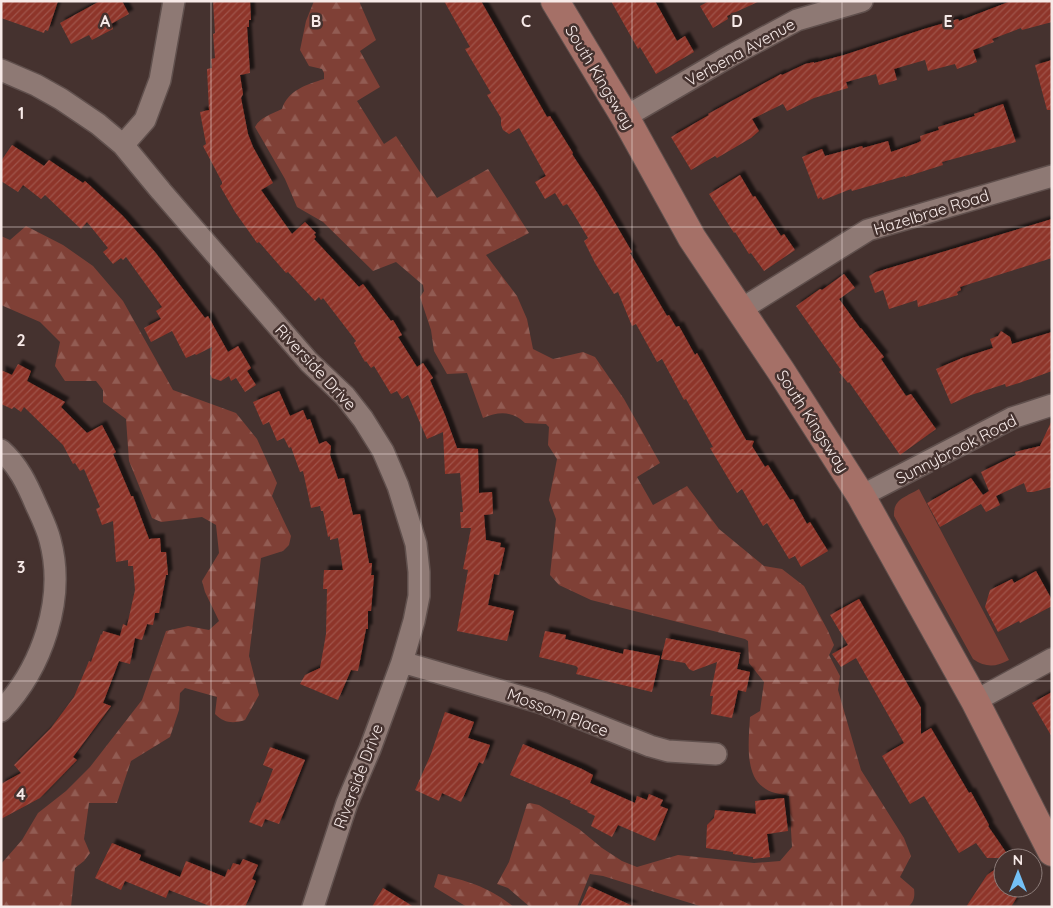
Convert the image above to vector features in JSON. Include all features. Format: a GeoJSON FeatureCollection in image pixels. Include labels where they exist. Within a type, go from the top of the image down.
{"type":"FeatureCollection","features":[{"type":"Feature","properties":{"kind":"street"},"geometry":{"type":"LineString","coordinates":[[123,145],[145,120],[160,80],[174,1]]}},
{"type":"Feature","properties":{"kind":"street","name":"South Kingsway"},"geometry":{"type":"LineString","coordinates":[[556,1],[625,118],[692,238],[781,371],[861,496],[974,701],[1052,852]]}},
{"type":"Feature","properties":{"kind":"street","name":"Verbena Avenue"},"geometry":{"type":"LineString","coordinates":[[625,118],[730,56],[797,20],[862,1]]}},
{"type":"Feature","properties":{"kind":"street","name":"Riverside Drive"},"geometry":{"type":"LineString","coordinates":[[1,70],[36,85],[60,99],[98,124],[123,145],[161,192],[308,362],[345,396],[363,419],[383,451],[398,486],[416,544],[419,596],[414,622],[402,662],[370,749],[347,803],[313,907]]}},
{"type":"Feature","properties":{"kind":"street","name":"Hazelbrae Road"},"geometry":{"type":"LineString","coordinates":[[740,310],[868,230],[1052,176]]}},
{"type":"Feature","properties":{"kind":"street","name":"Sunnybrook Road"},"geometry":{"type":"LineString","coordinates":[[861,496],[1012,418],[1052,405]]}},
{"type":"Feature","properties":{"kind":"street"},"geometry":{"type":"LineString","coordinates":[[1,450],[16,466],[29,487],[50,541],[54,567],[54,597],[42,649],[11,701],[1,711]]}},
{"type":"Feature","properties":{"kind":"street"},"geometry":{"type":"LineString","coordinates":[[974,701],[1052,659]]}},
{"type":"Feature","properties":{"kind":"street","name":"Mossom Place"},"geometry":{"type":"LineString","coordinates":[[402,662],[542,703],[650,746],[668,751],[716,754]]}},
{"type":"Feature","properties":{"kind":"green space"},"geometry":{"type":"Polygon","coordinates":[[[314,1],[359,1],[376,40],[360,51],[380,87],[357,101],[384,144],[396,136],[437,198],[488,169],[529,233],[486,255],[517,296],[527,319],[533,349],[553,359],[583,352],[595,357],[624,399],[660,463],[637,477],[653,505],[687,486],[719,529],[764,566],[782,569],[804,586],[834,645],[829,655],[840,676],[838,690],[861,770],[904,838],[911,856],[900,877],[914,889],[914,899],[908,907],[703,907],[603,876],[590,874],[577,907],[530,907],[508,888],[497,884],[509,862],[527,804],[530,803],[539,805],[579,829],[602,848],[622,861],[637,867],[678,855],[754,863],[780,861],[792,847],[789,796],[772,792],[763,787],[757,781],[750,764],[750,717],[760,711],[764,682],[749,663],[748,641],[591,600],[559,585],[550,575],[556,519],[549,500],[557,459],[548,445],[549,427],[546,424],[525,423],[516,416],[506,413],[483,418],[467,373],[447,374],[434,351],[431,330],[420,297],[424,291],[423,285],[396,262],[373,271],[323,222],[297,207],[285,179],[255,127],[263,118],[282,109],[293,93],[304,86],[324,79],[322,69],[309,66],[300,50],[306,21],[314,1]]]}},
{"type":"Feature","properties":{"kind":"green space"},"geometry":{"type":"Polygon","coordinates":[[[26,226],[63,245],[93,266],[123,301],[173,390],[236,413],[257,439],[277,483],[272,496],[291,536],[289,545],[283,551],[261,558],[249,656],[259,695],[245,720],[229,722],[218,717],[215,714],[217,697],[185,688],[180,693],[179,710],[170,737],[131,761],[117,803],[89,803],[84,839],[90,853],[75,868],[71,907],[1,907],[1,864],[22,840],[38,813],[66,791],[90,767],[142,700],[166,631],[188,626],[209,630],[219,621],[205,592],[202,581],[219,553],[216,525],[202,517],[161,522],[152,518],[129,461],[126,419],[103,402],[103,390],[96,381],[65,381],[55,366],[60,342],[40,322],[1,305],[1,236],[10,240],[26,226]]]}},
{"type":"Feature","properties":{"kind":"green space"},"geometry":{"type":"Polygon","coordinates":[[[919,489],[1009,660],[991,666],[973,659],[894,516],[894,510],[898,502],[919,489]]]}},
{"type":"Feature","properties":{"kind":"green space"},"geometry":{"type":"Polygon","coordinates":[[[438,874],[478,886],[496,894],[514,907],[467,907],[434,887],[438,874]]]}},
{"type":"Feature","properties":{"kind":"building"},"geometry":{"type":"Polygon","coordinates":[[[1,1],[58,1],[48,31],[45,30],[44,33],[1,18],[1,1]]]}},
{"type":"Feature","properties":{"kind":"building"},"geometry":{"type":"Polygon","coordinates":[[[100,1],[122,1],[129,14],[111,24],[113,29],[92,40],[89,35],[71,44],[60,23],[100,1]]]}},
{"type":"Feature","properties":{"kind":"building"},"geometry":{"type":"Polygon","coordinates":[[[213,1],[250,1],[251,20],[249,20],[249,27],[247,27],[250,73],[240,75],[243,94],[241,98],[248,134],[273,183],[261,190],[292,234],[305,222],[316,233],[314,234],[316,237],[314,239],[359,287],[363,284],[391,321],[393,320],[402,335],[398,337],[417,367],[423,363],[433,378],[430,380],[457,448],[478,449],[479,493],[492,492],[493,514],[484,515],[486,540],[501,543],[500,547],[505,548],[499,575],[494,574],[488,605],[514,611],[507,641],[457,631],[468,570],[463,569],[471,528],[461,528],[460,512],[463,512],[460,473],[445,474],[443,432],[427,439],[408,395],[402,399],[397,391],[391,394],[374,366],[371,368],[365,362],[354,343],[356,341],[323,298],[321,300],[319,297],[315,301],[288,272],[286,273],[259,242],[257,243],[235,212],[220,186],[222,182],[203,146],[206,144],[200,112],[209,110],[207,69],[212,68],[211,59],[215,58],[213,1]]]}},
{"type":"Feature","properties":{"kind":"building"},"geometry":{"type":"Polygon","coordinates":[[[444,1],[481,1],[547,117],[550,116],[598,194],[667,316],[669,315],[676,327],[679,326],[695,355],[697,353],[746,440],[754,441],[752,446],[765,467],[768,465],[790,500],[793,499],[807,524],[810,522],[828,551],[801,567],[795,556],[789,559],[767,523],[763,526],[742,489],[737,493],[710,448],[713,447],[686,399],[684,400],[662,359],[657,362],[636,324],[632,326],[618,292],[614,294],[595,263],[584,241],[588,238],[573,213],[567,204],[563,206],[555,193],[545,199],[535,182],[546,176],[519,128],[509,134],[503,130],[501,118],[487,95],[491,93],[465,49],[470,47],[444,1]]]}},
{"type":"Feature","properties":{"kind":"building"},"geometry":{"type":"Polygon","coordinates":[[[611,1],[655,1],[677,41],[685,36],[694,52],[656,74],[640,47],[638,49],[611,1]]]}},
{"type":"Feature","properties":{"kind":"building"},"geometry":{"type":"Polygon","coordinates":[[[709,1],[760,1],[727,16],[728,19],[713,28],[700,6],[709,1]]]}},
{"type":"Feature","properties":{"kind":"building"},"geometry":{"type":"Polygon","coordinates":[[[1011,1],[1052,1],[1052,22],[1022,30],[1021,28],[992,39],[994,42],[973,50],[977,62],[957,69],[955,64],[928,71],[925,60],[894,69],[897,80],[879,85],[876,74],[846,82],[848,88],[814,98],[787,111],[783,104],[752,119],[759,131],[751,138],[717,158],[715,156],[691,170],[671,137],[708,114],[781,74],[805,64],[844,55],[958,19],[959,21],[1011,1]]]}},
{"type":"Feature","properties":{"kind":"building"},"geometry":{"type":"Polygon","coordinates":[[[1052,60],[1052,110],[1047,110],[1035,65],[1052,60]]]}},
{"type":"Feature","properties":{"kind":"building"},"geometry":{"type":"Polygon","coordinates":[[[1003,104],[1016,142],[942,162],[943,165],[905,177],[852,191],[851,189],[823,200],[821,197],[818,199],[802,157],[822,149],[825,156],[888,141],[891,152],[921,141],[920,136],[939,130],[938,127],[975,116],[974,114],[1003,104]]]}},
{"type":"Feature","properties":{"kind":"building"},"geometry":{"type":"Polygon","coordinates":[[[12,145],[44,166],[49,160],[83,183],[85,181],[123,216],[155,252],[205,318],[208,316],[228,352],[238,346],[251,368],[247,371],[256,385],[245,392],[236,378],[231,381],[229,376],[221,381],[212,378],[210,374],[212,347],[186,358],[172,331],[151,342],[144,328],[161,319],[156,311],[162,307],[126,257],[113,264],[103,252],[108,248],[87,222],[81,229],[45,195],[41,199],[23,185],[18,192],[1,181],[1,161],[12,145]]]}},
{"type":"Feature","properties":{"kind":"building"},"geometry":{"type":"Polygon","coordinates":[[[740,175],[781,236],[784,234],[795,250],[764,271],[734,233],[709,194],[740,175]]]}},
{"type":"Feature","properties":{"kind":"building"},"geometry":{"type":"Polygon","coordinates":[[[1052,219],[1052,258],[960,287],[961,290],[957,292],[958,295],[918,307],[917,300],[889,309],[883,290],[875,293],[869,276],[876,272],[1052,219]]]}},
{"type":"Feature","properties":{"kind":"building"},"geometry":{"type":"Polygon","coordinates":[[[844,274],[855,288],[839,299],[884,357],[881,359],[906,396],[911,394],[936,429],[900,455],[849,382],[839,372],[841,370],[796,306],[844,274]]]}},
{"type":"Feature","properties":{"kind":"building"},"geometry":{"type":"Polygon","coordinates":[[[1001,331],[1010,337],[1012,344],[1052,332],[1052,371],[1006,387],[1005,384],[971,395],[951,404],[936,369],[993,348],[990,339],[998,336],[1001,331]]]}},
{"type":"Feature","properties":{"kind":"building"},"geometry":{"type":"Polygon","coordinates":[[[18,364],[31,371],[27,381],[65,402],[61,407],[87,433],[102,425],[116,452],[113,454],[131,496],[133,496],[149,539],[160,538],[161,552],[166,552],[168,575],[166,575],[159,613],[155,613],[153,625],[147,624],[142,640],[135,638],[130,664],[119,661],[103,703],[111,706],[73,757],[77,760],[40,798],[1,819],[1,784],[21,773],[14,765],[51,728],[74,697],[103,631],[120,636],[123,624],[127,626],[135,590],[133,566],[128,566],[128,560],[116,562],[113,521],[102,525],[96,509],[100,507],[84,469],[80,471],[75,463],[73,464],[63,445],[24,407],[21,412],[14,407],[12,409],[1,404],[1,370],[12,375],[18,364]]]}},
{"type":"Feature","properties":{"kind":"building"},"geometry":{"type":"Polygon","coordinates":[[[279,391],[290,416],[303,410],[307,420],[310,419],[319,444],[326,441],[331,446],[330,455],[338,479],[344,478],[353,515],[360,514],[369,563],[372,563],[371,575],[374,575],[371,611],[368,611],[368,629],[366,629],[358,671],[351,670],[338,700],[300,684],[305,675],[320,668],[326,634],[327,589],[323,589],[324,570],[343,570],[338,538],[330,540],[330,536],[328,537],[323,511],[321,511],[320,506],[311,508],[303,471],[300,472],[291,447],[289,448],[284,438],[277,441],[269,422],[263,425],[253,402],[279,391]]]}},
{"type":"Feature","properties":{"kind":"building"},"geometry":{"type":"Polygon","coordinates":[[[1052,420],[1052,487],[1027,492],[1024,483],[996,496],[1000,505],[986,512],[981,504],[940,527],[927,503],[971,478],[983,495],[989,491],[981,472],[1016,455],[1015,452],[1040,446],[1052,420]]]}},
{"type":"Feature","properties":{"kind":"building"},"geometry":{"type":"Polygon","coordinates":[[[1036,571],[1052,600],[1052,606],[998,632],[985,607],[990,590],[1012,579],[1014,583],[1036,571]]]}},
{"type":"Feature","properties":{"kind":"building"},"geometry":{"type":"Polygon","coordinates":[[[859,599],[921,708],[921,734],[931,728],[969,793],[971,792],[988,826],[1003,848],[993,848],[993,858],[987,858],[976,843],[959,853],[924,796],[910,804],[882,756],[904,743],[856,658],[841,667],[832,654],[848,645],[830,615],[859,599]]]}},
{"type":"Feature","properties":{"kind":"building"},"geometry":{"type":"Polygon","coordinates":[[[545,631],[566,635],[565,639],[623,654],[624,649],[660,656],[652,692],[576,674],[578,668],[576,666],[539,657],[545,631]]]}},
{"type":"Feature","properties":{"kind":"building"},"geometry":{"type":"Polygon","coordinates":[[[666,638],[741,653],[739,654],[737,669],[750,672],[746,692],[738,690],[732,718],[711,714],[713,696],[710,696],[717,662],[693,671],[685,663],[661,659],[666,638]]]}},
{"type":"Feature","properties":{"kind":"building"},"geometry":{"type":"Polygon","coordinates":[[[1052,692],[1052,737],[1032,703],[1052,692]]]}},
{"type":"Feature","properties":{"kind":"building"},"geometry":{"type":"Polygon","coordinates":[[[445,712],[474,722],[468,738],[490,745],[483,764],[479,762],[461,802],[442,793],[439,801],[415,790],[431,754],[445,712]]]}},
{"type":"Feature","properties":{"kind":"building"},"geometry":{"type":"Polygon","coordinates":[[[523,744],[582,769],[593,775],[590,783],[635,803],[637,796],[647,800],[649,794],[663,800],[660,806],[668,809],[655,841],[618,825],[612,837],[591,826],[595,816],[588,811],[570,803],[571,801],[510,775],[523,744]]]}},
{"type":"Feature","properties":{"kind":"building"},"geometry":{"type":"Polygon","coordinates":[[[270,747],[305,760],[279,824],[265,819],[262,827],[249,822],[257,802],[260,803],[273,769],[263,765],[270,747]]]}},
{"type":"Feature","properties":{"kind":"building"},"geometry":{"type":"Polygon","coordinates":[[[784,798],[788,831],[767,834],[770,857],[753,859],[753,857],[733,854],[733,852],[706,848],[707,825],[714,818],[715,810],[756,814],[755,801],[784,798]]]}},
{"type":"Feature","properties":{"kind":"building"},"geometry":{"type":"Polygon","coordinates":[[[112,843],[141,855],[139,860],[180,877],[186,861],[225,877],[233,863],[240,865],[243,859],[258,865],[252,879],[256,881],[245,907],[212,907],[169,890],[166,898],[125,881],[121,890],[95,878],[112,843]]]}},
{"type":"Feature","properties":{"kind":"building"},"geometry":{"type":"Polygon","coordinates":[[[993,871],[993,898],[1016,898],[1011,907],[966,907],[987,875],[993,871]]]}},
{"type":"Feature","properties":{"kind":"building"},"geometry":{"type":"Polygon","coordinates":[[[589,886],[635,907],[580,907],[589,886]]]}},
{"type":"Feature","properties":{"kind":"building"},"geometry":{"type":"Polygon","coordinates":[[[383,888],[414,907],[372,907],[383,888]]]}}]}
